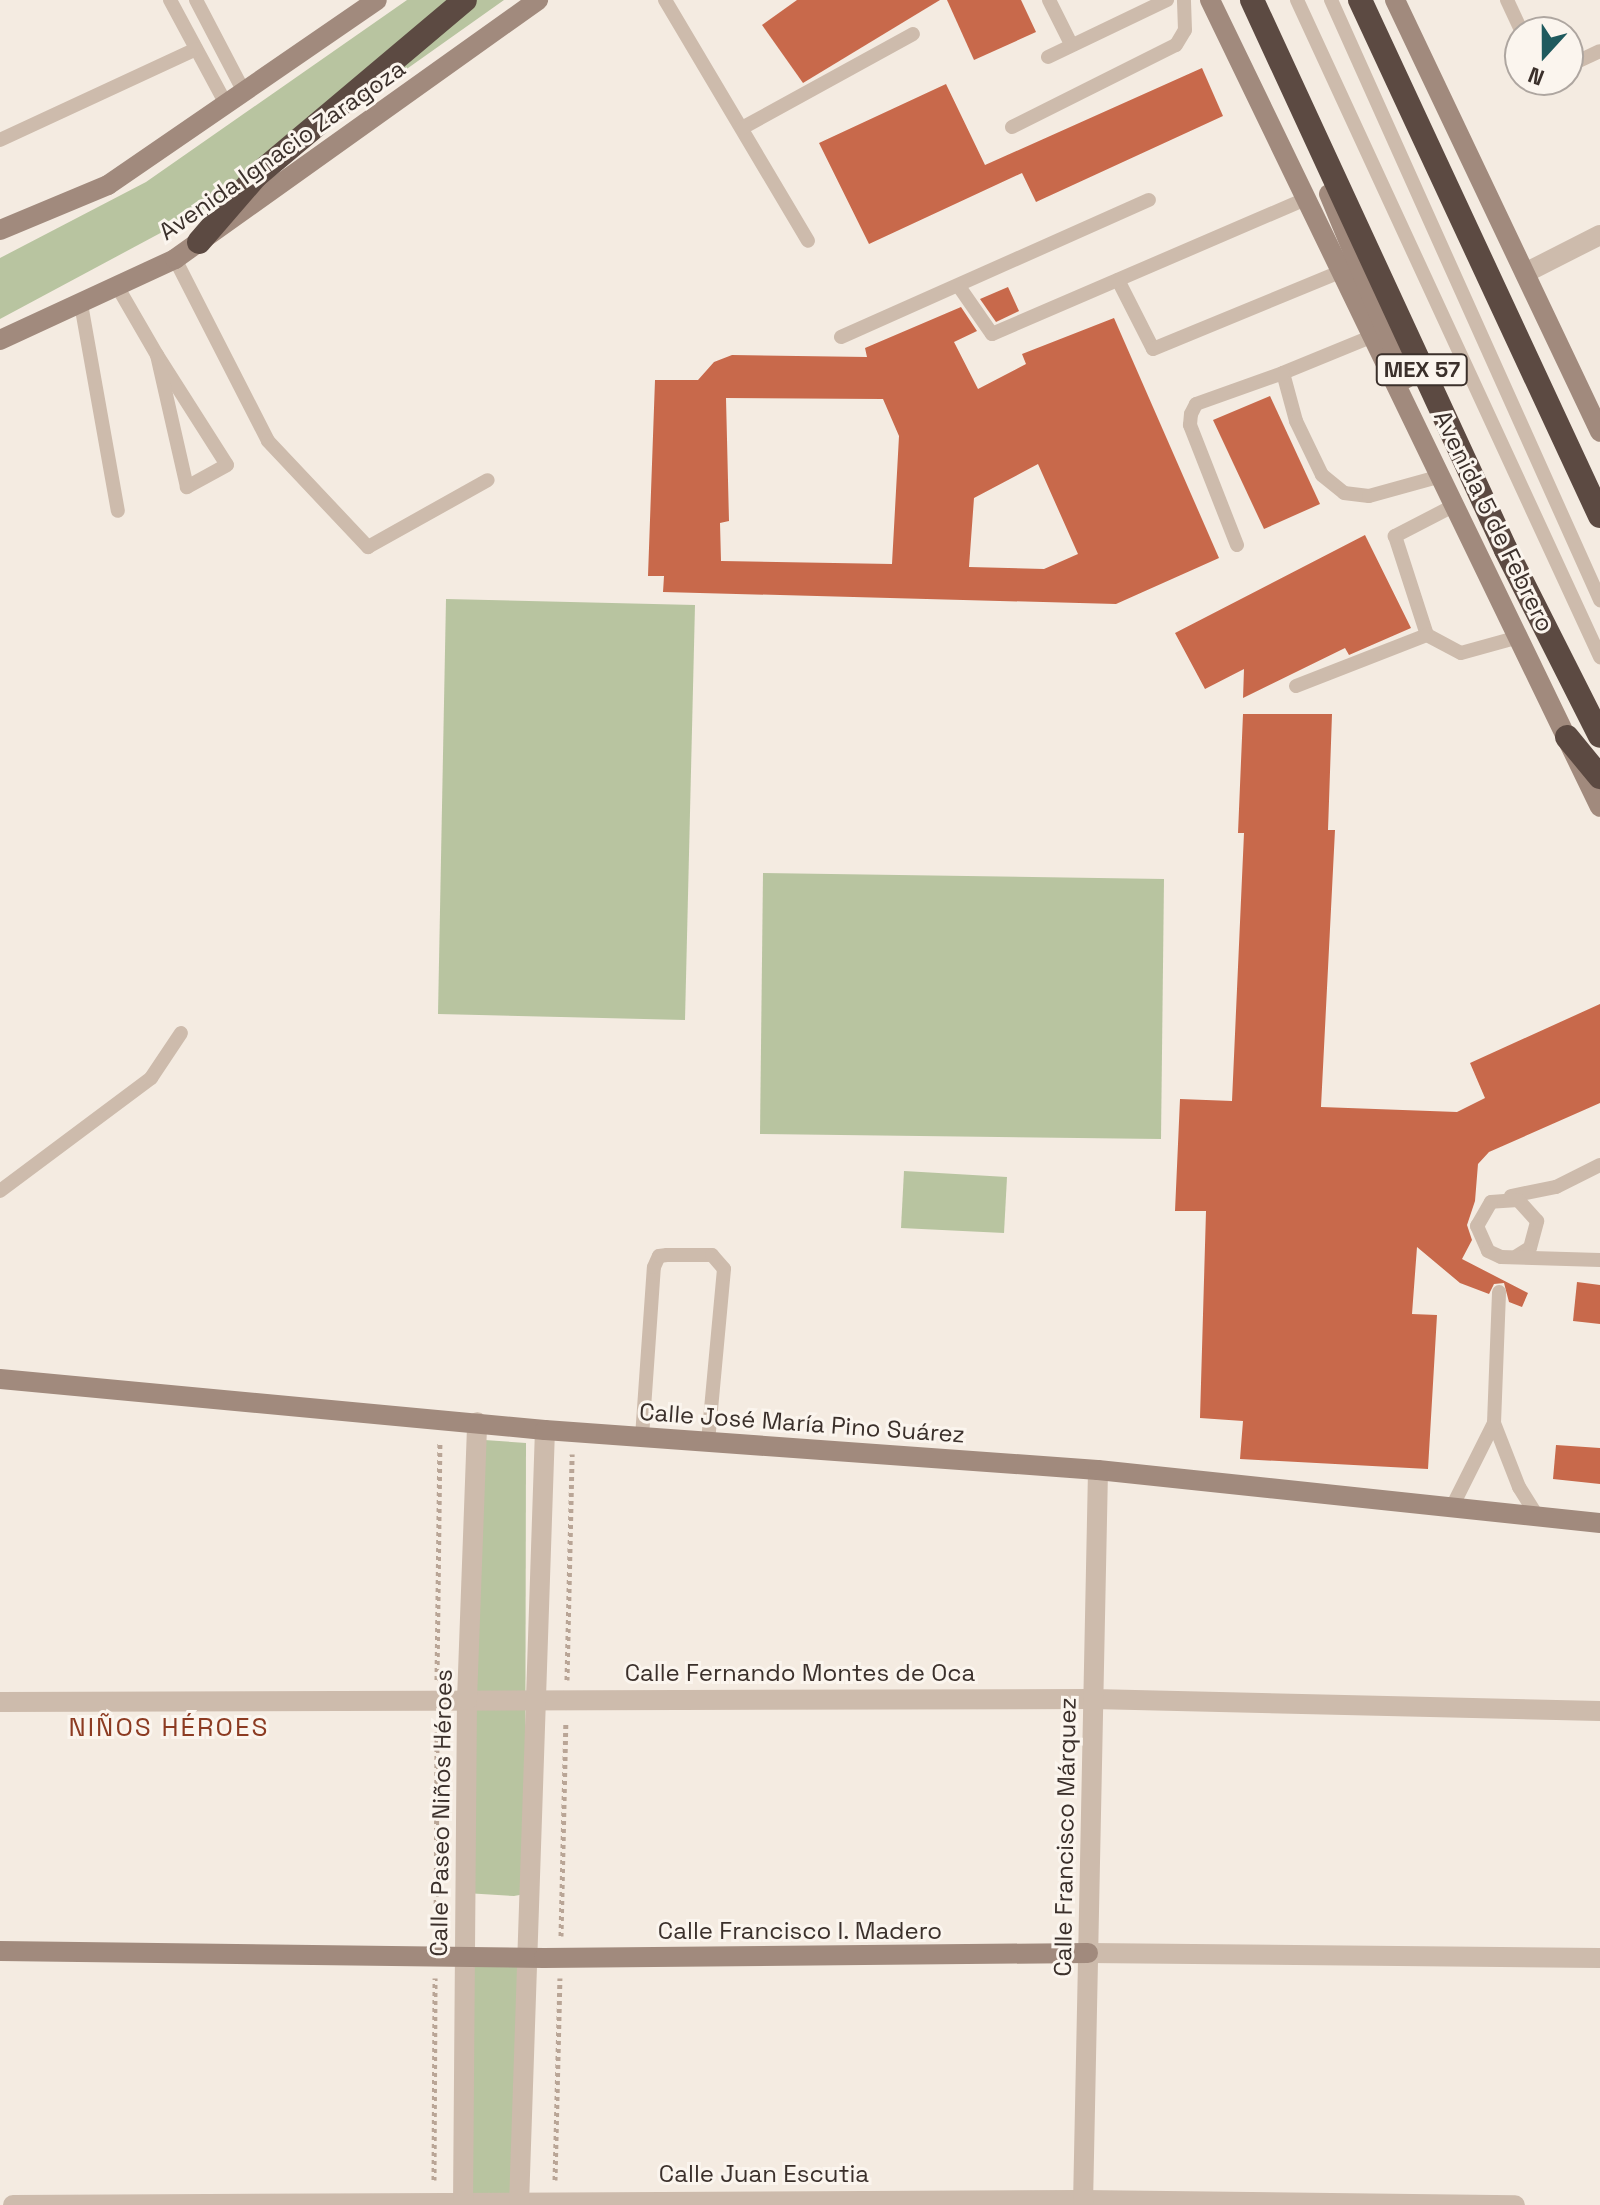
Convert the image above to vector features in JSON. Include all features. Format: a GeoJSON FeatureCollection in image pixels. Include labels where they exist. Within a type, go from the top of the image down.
{"type":"FeatureCollection","features":[{"type":"Feature","properties":{"kind":"highway"},"geometry":{"type":"LineString","coordinates":[[199,242],[256,176],[465,0]]}},
{"type":"Feature","properties":{"kind":"highway","name":"Avenida 5 de Febrero"},"geometry":{"type":"LineString","coordinates":[[1252,0],[1506,550],[1600,736]]}},
{"type":"Feature","properties":{"kind":"highway"},"geometry":{"type":"LineString","coordinates":[[1360,0],[1600,516]]}},
{"type":"Feature","properties":{"kind":"highway"},"geometry":{"type":"LineString","coordinates":[[1567,737],[1600,777]]}},
{"type":"Feature","properties":{"kind":"main road"},"geometry":{"type":"LineString","coordinates":[[0,230],[108,185],[377,0]]}},
{"type":"Feature","properties":{"kind":"main road","name":"Avenida Ignacio Zaragoza"},"geometry":{"type":"LineString","coordinates":[[0,340],[175,259],[538,0]]}},
{"type":"Feature","properties":{"kind":"main road","name":"Avenida 5 de Febrero"},"geometry":{"type":"LineString","coordinates":[[1210,0],[1600,807]]}},
{"type":"Feature","properties":{"kind":"main road"},"geometry":{"type":"LineString","coordinates":[[1246,0],[1373,296],[1437,467]]}},
{"type":"Feature","properties":{"kind":"main road"},"geometry":{"type":"LineString","coordinates":[[1395,0],[1600,432]]}},
{"type":"Feature","properties":{"kind":"main road","name":"Calle José María Pino Suárez"},"geometry":{"type":"LineString","coordinates":[[0,1379],[545,1430],[1098,1470],[1600,1523]]}},
{"type":"Feature","properties":{"kind":"main road","name":"Calle Francisco I. Madero"},"geometry":{"type":"LineString","coordinates":[[0,1951],[436,1958],[1088,1953]]}},
{"type":"Feature","properties":{"kind":"street"},"geometry":{"type":"LineString","coordinates":[[1525,273],[1600,235]]}},
{"type":"Feature","properties":{"kind":"street","name":"Calle Paseo Niños Héroes"},"geometry":{"type":"LineString","coordinates":[[463,2203],[467,1700],[477,1422]]}},
{"type":"Feature","properties":{"kind":"street"},"geometry":{"type":"LineString","coordinates":[[519,2203],[524,1958],[545,1430]]}},
{"type":"Feature","properties":{"kind":"street","name":"Calle Francisco Márquez"},"geometry":{"type":"LineString","coordinates":[[1083,2202],[1098,1470]]}},
{"type":"Feature","properties":{"kind":"street","name":"Calle Fernando Montes de Oca"},"geometry":{"type":"LineString","coordinates":[[0,1702],[1093,1699],[1600,1711]]}},
{"type":"Feature","properties":{"kind":"street","name":"Calle Francisco I. Madero"},"geometry":{"type":"LineString","coordinates":[[1088,1953],[1600,1958]]}},
{"type":"Feature","properties":{"kind":"street","name":"Calle Juan Escutia"},"geometry":{"type":"LineString","coordinates":[[13,2205],[519,2203],[554,2200],[1515,2205]]}},
{"type":"Feature","properties":{"kind":"lane"},"geometry":{"type":"LineString","coordinates":[[170,0],[226,104]]}},
{"type":"Feature","properties":{"kind":"lane"},"geometry":{"type":"LineString","coordinates":[[665,0],[808,241]]}},
{"type":"Feature","properties":{"kind":"lane"},"geometry":{"type":"LineString","coordinates":[[1049,0],[1071,44]]}},
{"type":"Feature","properties":{"kind":"lane"},"geometry":{"type":"LineString","coordinates":[[1048,57],[1132,7],[1167,0]]}},
{"type":"Feature","properties":{"kind":"lane"},"geometry":{"type":"LineString","coordinates":[[1012,127],[1176,45],[1185,30],[1184,0]]}},
{"type":"Feature","properties":{"kind":"lane"},"geometry":{"type":"LineString","coordinates":[[1297,0],[1600,657]]}},
{"type":"Feature","properties":{"kind":"lane"},"geometry":{"type":"LineString","coordinates":[[1331,0],[1600,600]]}},
{"type":"Feature","properties":{"kind":"lane"},"geometry":{"type":"LineString","coordinates":[[199,1],[244,92]]}},
{"type":"Feature","properties":{"kind":"lane"},"geometry":{"type":"LineString","coordinates":[[742,128],[913,34]]}},
{"type":"Feature","properties":{"kind":"lane"},"geometry":{"type":"LineString","coordinates":[[0,140],[196,49]]}},
{"type":"Feature","properties":{"kind":"lane"},"geometry":{"type":"LineString","coordinates":[[960,288],[992,334],[1306,199]]}},
{"type":"Feature","properties":{"kind":"lane"},"geometry":{"type":"LineString","coordinates":[[841,337],[960,288],[1149,200]]}},
{"type":"Feature","properties":{"kind":"lane"},"geometry":{"type":"LineString","coordinates":[[175,259],[268,441],[368,547],[488,480]]}},
{"type":"Feature","properties":{"kind":"lane"},"geometry":{"type":"LineString","coordinates":[[1118,280],[1153,349],[1342,271]]}},
{"type":"Feature","properties":{"kind":"lane"},"geometry":{"type":"LineString","coordinates":[[117,286],[227,465],[187,487],[157,355]]}},
{"type":"Feature","properties":{"kind":"lane"},"geometry":{"type":"LineString","coordinates":[[81,304],[118,511]]}},
{"type":"Feature","properties":{"kind":"lane"},"geometry":{"type":"LineString","coordinates":[[1237,545],[1190,425],[1196,404],[1373,336]]}},
{"type":"Feature","properties":{"kind":"lane"},"geometry":{"type":"LineString","coordinates":[[1283,373],[1296,421],[1322,475],[1344,493],[1369,496],[1437,467]]}},
{"type":"Feature","properties":{"kind":"lane"},"geometry":{"type":"LineString","coordinates":[[1455,505],[1395,536],[1427,635],[1461,653],[1519,637]]}},
{"type":"Feature","properties":{"kind":"lane"},"geometry":{"type":"LineString","coordinates":[[1296,686],[1427,635]]}},
{"type":"Feature","properties":{"kind":"lane"},"geometry":{"type":"LineString","coordinates":[[0,1191],[151,1078],[181,1033]]}},
{"type":"Feature","properties":{"kind":"lane"},"geometry":{"type":"LineString","coordinates":[[1504,1198],[1518,1200],[1537,1221],[1530,1248],[1500,1265],[1480,1240],[1477,1226],[1491,1202],[1504,1198],[1556,1187],[1600,1165]]}},
{"type":"Feature","properties":{"kind":"lane"},"geometry":{"type":"LineString","coordinates":[[642,1437],[654,1267],[659,1256],[712,1255],[724,1269],[708,1442]]}},
{"type":"Feature","properties":{"kind":"lane"},"geometry":{"type":"LineString","coordinates":[[1517,1256],[1600,1260]]}},
{"type":"Feature","properties":{"kind":"lane"},"geometry":{"type":"LineString","coordinates":[[1499,1292],[1494,1423],[1519,1487],[1537,1516]]}},
{"type":"Feature","properties":{"kind":"lane"},"geometry":{"type":"LineString","coordinates":[[1452,1507],[1494,1423]]}},
{"type":"Feature","properties":{"kind":"path"},"geometry":{"type":"LineString","coordinates":[[434,2201],[441,1418]]}},
{"type":"Feature","properties":{"kind":"path"},"geometry":{"type":"LineString","coordinates":[[554,2200],[573,1432]]}},
{"type":"Feature","properties":{"kind":"green space"},"geometry":{"type":"Polygon","coordinates":[[[407,0],[504,0],[222,200],[0,319],[0,258],[146,182],[407,0]]]}},
{"type":"Feature","properties":{"kind":"green space"},"geometry":{"type":"Polygon","coordinates":[[[446,599],[695,605],[685,1020],[438,1014],[446,599]]]}},
{"type":"Feature","properties":{"kind":"green space"},"geometry":{"type":"Polygon","coordinates":[[[763,873],[1164,879],[1161,1139],[760,1134],[763,873]]]}},
{"type":"Feature","properties":{"kind":"green space"},"geometry":{"type":"Polygon","coordinates":[[[904,1171],[1007,1177],[1004,1233],[901,1228],[904,1171]]]}},
{"type":"Feature","properties":{"kind":"green space"},"geometry":{"type":"Polygon","coordinates":[[[470,1439],[526,1443],[525,1894],[514,1896],[465,1893],[470,1439]]]}},
{"type":"Feature","properties":{"kind":"green space"},"geometry":{"type":"Polygon","coordinates":[[[465,1958],[524,1958],[519,2205],[463,2205],[465,1958]]]}},
{"type":"Feature","properties":{"kind":"building"},"geometry":{"type":"Polygon","coordinates":[[[797,0],[940,0],[803,83],[762,25],[797,0]]]}},
{"type":"Feature","properties":{"kind":"building"},"geometry":{"type":"Polygon","coordinates":[[[947,0],[1021,0],[1036,32],[974,60],[947,0]]]}},
{"type":"Feature","properties":{"kind":"building"},"geometry":{"type":"Polygon","coordinates":[[[1202,68],[1223,116],[1036,202],[1022,173],[869,244],[819,143],[946,84],[985,165],[1202,68]]]}},
{"type":"Feature","properties":{"kind":"building"},"geometry":{"type":"Polygon","coordinates":[[[1008,287],[1019,311],[996,322],[980,299],[1008,287]]]}},
{"type":"Feature","properties":{"kind":"building"},"geometry":{"type":"Polygon","coordinates":[[[961,307],[977,331],[954,342],[978,389],[1026,364],[1022,354],[1114,318],[1219,558],[1116,604],[663,592],[664,576],[648,576],[655,380],[698,380],[714,362],[732,355],[867,357],[865,348],[961,307]],[[726,398],[729,521],[720,523],[721,561],[892,564],[899,436],[883,399],[726,398]],[[1038,464],[974,498],[969,567],[1044,569],[1078,554],[1038,464]]]}},
{"type":"Feature","properties":{"kind":"building"},"geometry":{"type":"Polygon","coordinates":[[[1270,396],[1320,504],[1264,529],[1213,420],[1270,396]]]}},
{"type":"Feature","properties":{"kind":"building"},"geometry":{"type":"Polygon","coordinates":[[[1365,535],[1411,628],[1349,655],[1345,648],[1243,698],[1244,669],[1205,689],[1175,633],[1365,535]]]}},
{"type":"Feature","properties":{"kind":"building"},"geometry":{"type":"Polygon","coordinates":[[[1243,714],[1332,714],[1328,830],[1335,830],[1321,1107],[1457,1112],[1485,1098],[1470,1063],[1600,1004],[1600,1103],[1489,1152],[1478,1164],[1475,1201],[1467,1225],[1472,1240],[1462,1259],[1528,1293],[1522,1307],[1509,1302],[1504,1283],[1494,1284],[1489,1294],[1460,1283],[1417,1247],[1412,1314],[1437,1315],[1428,1469],[1240,1459],[1243,1421],[1200,1418],[1206,1211],[1175,1211],[1180,1099],[1232,1101],[1244,833],[1238,833],[1243,714]]]}},
{"type":"Feature","properties":{"kind":"building"},"geometry":{"type":"Polygon","coordinates":[[[1577,1282],[1600,1285],[1600,1324],[1573,1321],[1577,1282]]]}},
{"type":"Feature","properties":{"kind":"building"},"geometry":{"type":"Polygon","coordinates":[[[1556,1445],[1600,1448],[1600,1484],[1553,1479],[1556,1445]]]}},
{"type":"Feature","properties":{"kind":"district","name":"NIÑOS HÉROES"},"geometry":{"type":"Point","coordinates":[169,1728]}}]}
